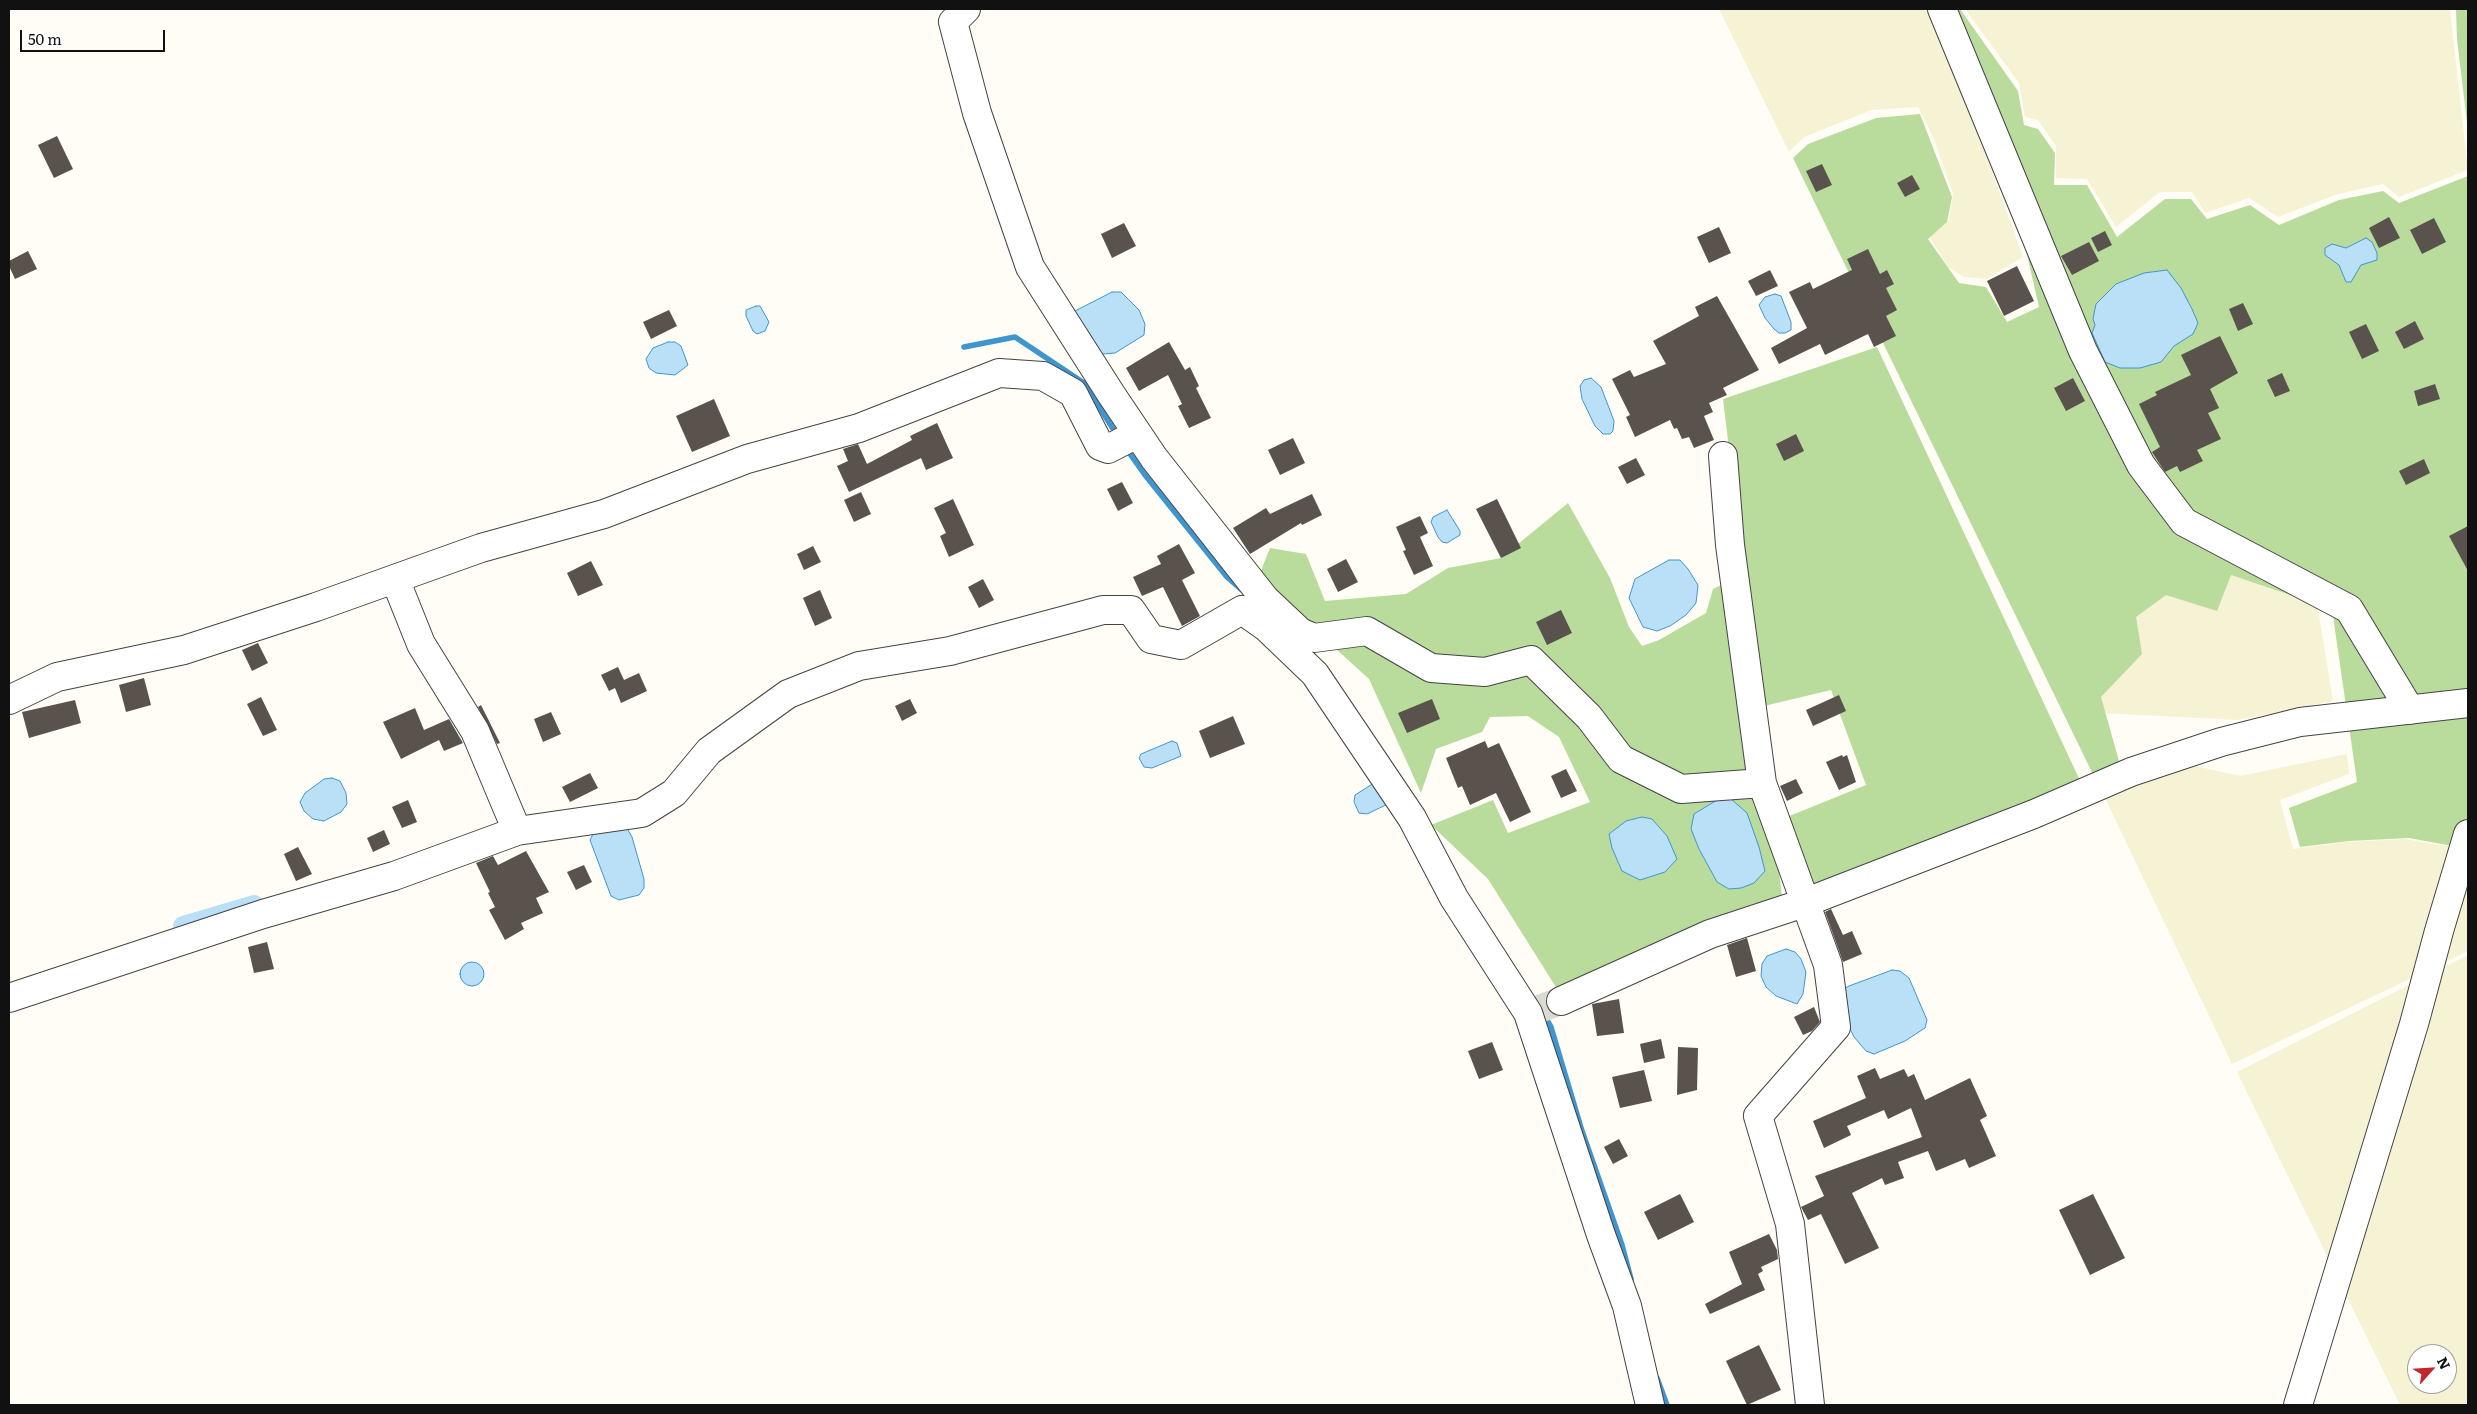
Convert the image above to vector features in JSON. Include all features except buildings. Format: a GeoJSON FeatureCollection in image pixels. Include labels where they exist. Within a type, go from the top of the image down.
{"type":"FeatureCollection","features":[{"type":"Feature","properties":{"kind":"street"},"geometry":{"type":"LineString","coordinates":[[966,9],[953,22],[977,113],[1030,267],[1137,434],[1265,599],[1300,632],[1314,638],[1367,631],[1431,668],[1485,672],[1531,660],[1589,717],[1620,759],[1681,789],[1762,783]]}},
{"type":"Feature","properties":{"kind":"street"},"geometry":{"type":"LineString","coordinates":[[1942,9],[2083,351],[2141,465],[2184,522],[2349,609],[2410,710]]}},
{"type":"Feature","properties":{"kind":"street"},"geometry":{"type":"LineString","coordinates":[[9,700],[57,677],[184,650],[395,579],[480,548],[604,514],[747,459],[859,428],[999,373],[1043,376],[1073,393],[1100,446],[1108,449],[1137,434]]}},
{"type":"Feature","properties":{"kind":"street"},"geometry":{"type":"LineString","coordinates":[[1724,456],[1730,545],[1762,783],[1828,965],[1836,1028],[1758,1116],[1790,1224],[1810,1405]]}},
{"type":"Feature","properties":{"kind":"street"},"geometry":{"type":"LineString","coordinates":[[395,579],[421,644],[475,731],[517,831]]}},
{"type":"Feature","properties":{"kind":"street"},"geometry":{"type":"LineString","coordinates":[[9,998],[263,914],[394,876],[517,831],[642,813],[674,793],[709,751],[788,694],[859,666],[950,651],[1103,610],[1131,610],[1151,639],[1181,644],[1242,610],[1266,627],[1315,674],[1412,818],[1454,898],[1528,1013],[1601,1236],[1627,1306],[1650,1405]]}},
{"type":"Feature","properties":{"kind":"street"},"geometry":{"type":"LineString","coordinates":[[1562,1000],[1710,934],[1804,903],[2017,821],[2131,772],[2221,742],[2300,722],[2468,703]]}},
{"type":"Feature","properties":{"kind":"street"},"geometry":{"type":"LineString","coordinates":[[2298,1405],[2414,1024],[2438,931],[2468,834]]}},
{"type":"Feature","properties":{"kind":"shaded area"},"geometry":{"type":"Polygon","coordinates":[[[1719,9],[1926,9],[1967,102],[2023,257],[1987,279],[1964,277],[1948,267],[1929,236],[1949,220],[1953,194],[1934,139],[1918,107],[1872,110],[1804,137],[1789,152],[1719,9]]]}},
{"type":"Feature","properties":{"kind":"shaded area"},"geometry":{"type":"Polygon","coordinates":[[[1965,9],[2450,9],[2468,170],[2399,197],[2383,184],[2338,194],[2278,217],[2249,198],[2205,213],[2192,192],[2160,192],[2116,227],[2087,179],[2056,178],[2056,146],[2038,120],[2025,117],[2019,83],[1965,9]]]}},
{"type":"Feature","properties":{"kind":"shaded area"},"geometry":{"type":"Polygon","coordinates":[[[2311,566],[2333,701],[2238,720],[2101,713],[2084,651],[2120,572],[2311,566]]]}},
{"type":"Feature","properties":{"kind":"shaded area"},"geometry":{"type":"Polygon","coordinates":[[[2347,754],[2349,774],[2280,800],[2293,849],[2345,842],[2405,839],[2452,847],[2458,905],[2468,887],[2468,951],[2232,1064],[2104,796],[2191,765],[2240,776],[2347,754]]]}},
{"type":"Feature","properties":{"kind":"shaded area"},"geometry":{"type":"Polygon","coordinates":[[[2468,955],[2468,1405],[2400,1405],[2237,1072],[2468,955]]]}},
{"type":"Feature","properties":{"kind":"green space"},"geometry":{"type":"Polygon","coordinates":[[[1943,9],[1960,9],[2018,91],[2024,125],[2038,129],[2055,153],[2054,185],[2087,185],[2117,237],[2165,199],[2191,199],[2207,219],[2250,205],[2279,225],[2339,200],[2383,191],[2399,203],[2468,176],[2468,888],[2457,906],[2458,847],[2409,838],[2349,841],[2300,847],[2289,808],[2357,782],[2332,609],[2231,575],[2217,611],[2166,595],[2136,617],[2142,654],[2101,697],[2119,761],[2172,764],[2173,771],[2104,797],[1793,158],[1808,144],[1876,118],[1920,114],[1952,197],[1947,222],[1928,239],[1959,283],[1986,287],[2007,322],[2039,307],[1993,107],[1943,9]]]}},
{"type":"Feature","properties":{"kind":"green space"},"geometry":{"type":"Polygon","coordinates":[[[2456,9],[2468,9],[2468,131],[2457,39],[2456,9]]]}},
{"type":"Feature","properties":{"kind":"green space"},"geometry":{"type":"Polygon","coordinates":[[[1877,347],[2084,789],[1809,896],[1782,819],[1866,785],[1831,690],[1760,707],[1782,897],[1559,992],[1488,879],[1431,825],[1493,800],[1508,833],[1590,802],[1559,737],[1528,716],[1490,717],[1482,732],[1436,749],[1421,793],[1369,679],[1258,578],[1270,548],[1306,554],[1325,601],[1406,594],[1448,568],[1501,558],[1568,503],[1610,578],[1629,627],[1642,646],[1659,640],[1706,613],[1713,589],[1744,574],[1723,399],[1877,347]]]}},
{"type":"Feature","properties":{"kind":"water"},"geometry":{"type":"Polygon","coordinates":[[[2366,238],[2372,242],[2377,253],[2377,260],[2361,265],[2351,282],[2346,282],[2339,265],[2325,255],[2325,248],[2332,244],[2346,248],[2366,238]]]}},
{"type":"Feature","properties":{"kind":"water"},"geometry":{"type":"Polygon","coordinates":[[[2167,270],[2181,288],[2198,323],[2193,334],[2174,346],[2161,362],[2140,368],[2120,368],[2105,362],[2092,333],[2095,325],[2093,319],[2096,304],[2116,284],[2144,273],[2167,270]]]}},
{"type":"Feature","properties":{"kind":"water"},"geometry":{"type":"Polygon","coordinates":[[[1112,292],[1121,292],[1139,310],[1145,324],[1144,335],[1115,353],[1103,354],[1093,348],[1074,321],[1075,311],[1112,292]]]}},
{"type":"Feature","properties":{"kind":"water"},"geometry":{"type":"Polygon","coordinates":[[[1775,294],[1781,296],[1791,322],[1791,330],[1785,333],[1779,333],[1774,329],[1765,318],[1759,305],[1765,297],[1775,294]]]}},
{"type":"Feature","properties":{"kind":"water"},"geometry":{"type":"Polygon","coordinates":[[[760,306],[769,322],[765,331],[757,334],[753,331],[746,316],[746,310],[760,306]]]}},
{"type":"Feature","properties":{"kind":"water"},"geometry":{"type":"Polygon","coordinates":[[[668,342],[675,342],[681,346],[688,365],[675,375],[656,373],[649,368],[646,359],[653,348],[668,342]]]}},
{"type":"Feature","properties":{"kind":"water"},"geometry":{"type":"Polygon","coordinates":[[[1591,378],[1601,387],[1614,421],[1613,431],[1610,434],[1603,434],[1595,426],[1582,399],[1580,386],[1584,380],[1591,378]]]}},
{"type":"Feature","properties":{"kind":"water"},"geometry":{"type":"Polygon","coordinates":[[[1447,510],[1460,531],[1460,535],[1447,543],[1442,542],[1438,537],[1431,522],[1433,517],[1447,510]]]}},
{"type":"Feature","properties":{"kind":"water"},"geometry":{"type":"Polygon","coordinates":[[[1669,560],[1680,560],[1688,569],[1698,585],[1696,603],[1686,615],[1670,626],[1657,631],[1643,627],[1629,598],[1635,579],[1669,560]]]}},
{"type":"Feature","properties":{"kind":"water"},"geometry":{"type":"Polygon","coordinates":[[[1172,741],[1177,743],[1181,756],[1152,768],[1144,767],[1139,758],[1141,754],[1172,741]]]}},
{"type":"Feature","properties":{"kind":"water"},"geometry":{"type":"Polygon","coordinates":[[[332,778],[340,781],[346,793],[347,804],[341,812],[324,821],[313,819],[304,811],[300,802],[305,793],[324,779],[332,778]]]}},
{"type":"Feature","properties":{"kind":"water"},"geometry":{"type":"Polygon","coordinates":[[[1374,783],[1392,802],[1367,814],[1359,813],[1354,802],[1355,795],[1374,783]]]}},
{"type":"Feature","properties":{"kind":"water"},"geometry":{"type":"Polygon","coordinates":[[[1731,799],[1747,813],[1765,871],[1754,883],[1741,888],[1729,889],[1717,882],[1699,849],[1691,829],[1694,814],[1717,800],[1731,799]]]}},
{"type":"Feature","properties":{"kind":"water"},"geometry":{"type":"Polygon","coordinates":[[[1642,817],[1652,819],[1667,836],[1677,859],[1665,872],[1640,880],[1622,871],[1612,848],[1609,834],[1626,821],[1642,817]]]}},
{"type":"Feature","properties":{"kind":"water"},"geometry":{"type":"Polygon","coordinates":[[[625,825],[632,837],[644,879],[644,888],[639,895],[619,900],[611,896],[590,840],[593,834],[625,825]]]}},
{"type":"Feature","properties":{"kind":"water"},"geometry":{"type":"Polygon","coordinates":[[[1786,949],[1795,952],[1801,959],[1806,972],[1803,994],[1797,1004],[1776,996],[1766,987],[1761,976],[1762,964],[1767,956],[1786,949]]]}},
{"type":"Feature","properties":{"kind":"water"},"geometry":{"type":"Polygon","coordinates":[[[467,962],[477,962],[484,969],[484,979],[477,986],[467,986],[460,979],[460,969],[467,962]]]}},
{"type":"Feature","properties":{"kind":"water"},"geometry":{"type":"Polygon","coordinates":[[[1892,970],[1900,971],[1909,978],[1927,1020],[1925,1028],[1905,1041],[1874,1054],[1866,1051],[1854,1037],[1843,1015],[1842,990],[1892,970]]]}},
{"type":"Feature","properties":{"kind":"waterway"},"geometry":{"type":"LineString","coordinates":[[964,347],[1015,337],[1084,383],[1117,435]]}},
{"type":"Feature","properties":{"kind":"waterway"},"geometry":{"type":"LineString","coordinates":[[1125,447],[1145,475],[1227,577],[1243,591]]}},
{"type":"Feature","properties":{"kind":"waterway"},"geometry":{"type":"LineString","coordinates":[[183,926],[254,905]]}},
{"type":"Feature","properties":{"kind":"waterway"},"geometry":{"type":"LineString","coordinates":[[1539,1007],[1551,1027],[1582,1131],[1622,1245],[1631,1279]]}},
{"type":"Feature","properties":{"kind":"waterway"},"geometry":{"type":"LineString","coordinates":[[1657,1378],[1667,1405]]}},
{"type":"Feature","properties":{"kind":"tunnel"},"geometry":{"type":"LineString","coordinates":[[1528,1013],[1561,1001]]}}]}
